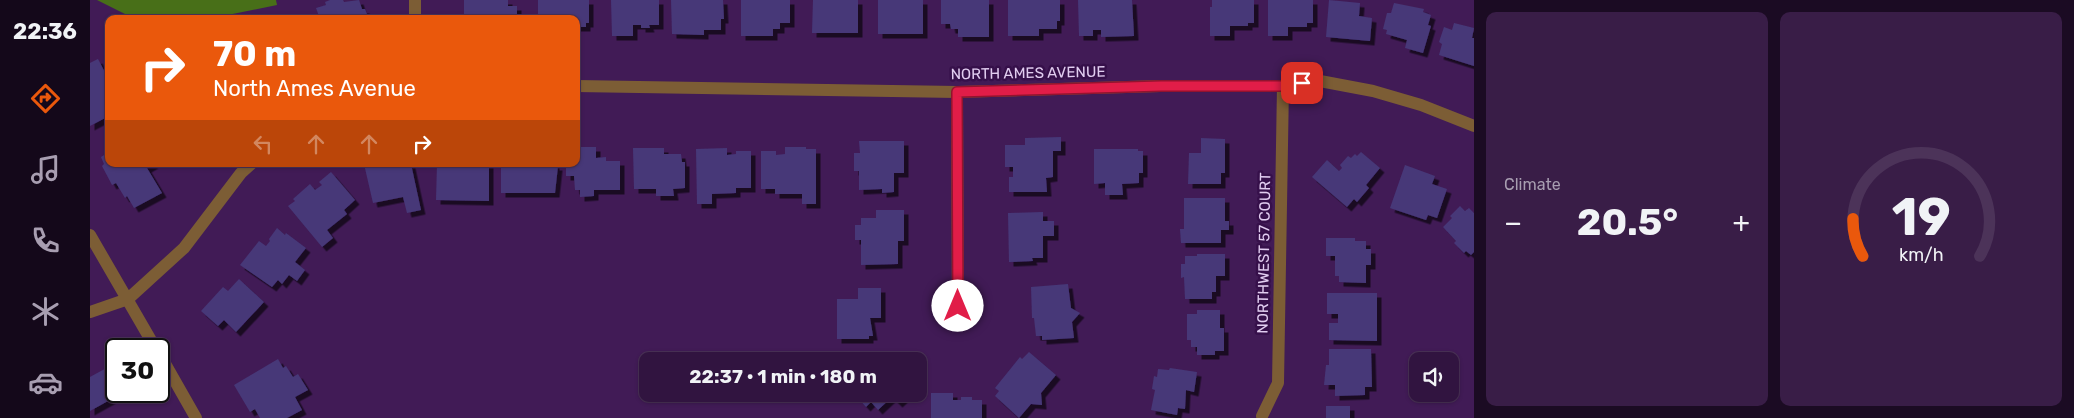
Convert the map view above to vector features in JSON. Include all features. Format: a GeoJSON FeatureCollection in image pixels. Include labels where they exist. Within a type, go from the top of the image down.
{"type":"FeatureCollection","features":[{"type":"Feature","properties":{"kind":"street"},"geometry":{"type":"LineString","coordinates":[[414,0],[415,15]]}},
{"type":"Feature","properties":{"kind":"street","name":"NORTH AMES AVENUE"},"geometry":{"type":"LineString","coordinates":[[580,86],[957,92],[1161,86],[1283,86],[1320,81],[1373,91],[1421,105],[1474,126]]}},
{"type":"Feature","properties":{"kind":"street","name":"NORTHWEST 57 COURT"},"geometry":{"type":"LineString","coordinates":[[1262,416],[1278,383],[1283,86]]}},
{"type":"Feature","properties":{"kind":"street"},"geometry":{"type":"LineString","coordinates":[[957,92],[958,325]]}},
{"type":"Feature","properties":{"kind":"street"},"geometry":{"type":"LineString","coordinates":[[90,312],[128,299],[184,248],[241,173],[248,167]]}},
{"type":"Feature","properties":{"kind":"street"},"geometry":{"type":"LineString","coordinates":[[90,235],[150,338]]}},
{"type":"Feature","properties":{"kind":"street"},"geometry":{"type":"LineString","coordinates":[[170,372],[196,418]]}},
{"type":"Feature","properties":{"kind":"green space"},"geometry":{"type":"Polygon","coordinates":[[[97,0],[276,0],[277,5],[228,15],[127,15],[97,0]]]}},
{"type":"Feature","properties":{"kind":"building"},"geometry":{"type":"Polygon","coordinates":[[[330,0],[343,0],[344,2],[359,0],[362,9],[365,9],[367,15],[319,15],[316,8],[326,5],[325,2],[330,0]]]}},
{"type":"Feature","properties":{"kind":"building"},"geometry":{"type":"Polygon","coordinates":[[[464,0],[508,0],[508,6],[517,6],[517,15],[464,15],[464,0]]]}},
{"type":"Feature","properties":{"kind":"building"},"geometry":{"type":"Polygon","coordinates":[[[538,0],[589,0],[589,23],[586,23],[586,27],[580,27],[580,15],[538,15],[538,0]]]}},
{"type":"Feature","properties":{"kind":"building"},"geometry":{"type":"Polygon","coordinates":[[[611,0],[659,0],[659,25],[649,25],[650,28],[641,28],[641,25],[633,25],[633,36],[612,36],[611,0]]]}},
{"type":"Feature","properties":{"kind":"building"},"geometry":{"type":"Polygon","coordinates":[[[671,0],[723,0],[724,19],[721,19],[721,30],[704,30],[704,35],[672,34],[671,0]]]}},
{"type":"Feature","properties":{"kind":"building"},"geometry":{"type":"Polygon","coordinates":[[[741,0],[790,0],[790,23],[780,23],[780,29],[773,29],[773,36],[741,36],[741,0]]]}},
{"type":"Feature","properties":{"kind":"building"},"geometry":{"type":"Polygon","coordinates":[[[813,0],[858,0],[858,33],[812,33],[813,0]]]}},
{"type":"Feature","properties":{"kind":"building"},"geometry":{"type":"Polygon","coordinates":[[[878,0],[923,0],[923,34],[878,34],[878,0]]]}},
{"type":"Feature","properties":{"kind":"building"},"geometry":{"type":"Polygon","coordinates":[[[941,0],[989,0],[989,37],[958,37],[958,29],[951,29],[950,24],[941,24],[941,0]]]}},
{"type":"Feature","properties":{"kind":"building"},"geometry":{"type":"Polygon","coordinates":[[[1008,0],[1060,0],[1060,21],[1057,21],[1057,29],[1039,29],[1039,36],[1008,36],[1008,0]]]}},
{"type":"Feature","properties":{"kind":"building"},"geometry":{"type":"Polygon","coordinates":[[[1078,0],[1132,0],[1134,36],[1101,37],[1101,30],[1093,30],[1093,36],[1079,36],[1078,0]]]}},
{"type":"Feature","properties":{"kind":"building"},"geometry":{"type":"Polygon","coordinates":[[[1212,0],[1254,0],[1254,23],[1248,23],[1248,26],[1230,26],[1230,36],[1210,36],[1210,7],[1212,7],[1212,0]]]}},
{"type":"Feature","properties":{"kind":"building"},"geometry":{"type":"Polygon","coordinates":[[[1268,0],[1313,0],[1313,23],[1307,23],[1307,27],[1288,27],[1288,36],[1268,36],[1268,0]]]}},
{"type":"Feature","properties":{"kind":"building"},"geometry":{"type":"Polygon","coordinates":[[[1329,0],[1360,3],[1359,16],[1372,18],[1370,41],[1326,37],[1329,0]]]}},
{"type":"Feature","properties":{"kind":"building"},"geometry":{"type":"Polygon","coordinates":[[[1394,3],[1424,9],[1423,12],[1431,15],[1428,25],[1431,26],[1423,53],[1405,48],[1407,40],[1386,34],[1387,30],[1383,29],[1387,13],[1391,13],[1394,3]]]}},
{"type":"Feature","properties":{"kind":"building"},"geometry":{"type":"Polygon","coordinates":[[[1454,23],[1474,28],[1472,38],[1474,38],[1474,66],[1439,55],[1442,44],[1439,42],[1444,27],[1452,30],[1454,23]]]}},
{"type":"Feature","properties":{"kind":"building"},"geometry":{"type":"Polygon","coordinates":[[[98,59],[105,72],[105,118],[90,126],[90,63],[98,59]]]}},
{"type":"Feature","properties":{"kind":"building"},"geometry":{"type":"Polygon","coordinates":[[[1061,137],[1061,151],[1053,151],[1053,177],[1046,178],[1047,192],[1009,192],[1009,177],[1013,177],[1013,167],[1005,167],[1005,145],[1025,145],[1025,138],[1061,137]]]}},
{"type":"Feature","properties":{"kind":"building"},"geometry":{"type":"Polygon","coordinates":[[[1201,138],[1225,139],[1225,173],[1221,173],[1221,184],[1188,184],[1189,153],[1201,153],[1201,138]]]}},
{"type":"Feature","properties":{"kind":"building"},"geometry":{"type":"Polygon","coordinates":[[[859,141],[904,141],[904,173],[894,173],[894,192],[882,193],[882,189],[859,190],[859,171],[854,171],[854,153],[860,153],[859,141]]]}},
{"type":"Feature","properties":{"kind":"building"},"geometry":{"type":"Polygon","coordinates":[[[580,147],[596,147],[596,158],[606,157],[606,161],[620,161],[620,190],[594,190],[594,196],[580,197],[580,190],[575,190],[574,176],[566,176],[566,167],[580,167],[580,147]]]}},
{"type":"Feature","properties":{"kind":"building"},"geometry":{"type":"Polygon","coordinates":[[[785,147],[816,149],[816,204],[802,204],[802,194],[775,194],[775,189],[761,189],[761,151],[776,151],[776,155],[785,154],[785,147]]]}},
{"type":"Feature","properties":{"kind":"building"},"geometry":{"type":"Polygon","coordinates":[[[633,148],[664,148],[664,154],[681,154],[682,162],[685,162],[685,188],[673,189],[674,196],[656,196],[656,189],[634,189],[633,148]]]}},
{"type":"Feature","properties":{"kind":"building"},"geometry":{"type":"Polygon","coordinates":[[[727,148],[727,155],[736,154],[736,151],[751,151],[751,188],[736,188],[736,193],[712,194],[712,204],[697,204],[696,149],[727,148]]]}},
{"type":"Feature","properties":{"kind":"building"},"geometry":{"type":"Polygon","coordinates":[[[1094,149],[1138,149],[1138,151],[1143,151],[1143,173],[1139,173],[1139,183],[1122,184],[1123,195],[1105,195],[1105,183],[1094,184],[1094,149]]]}},
{"type":"Feature","properties":{"kind":"building"},"geometry":{"type":"Polygon","coordinates":[[[1361,152],[1380,168],[1366,185],[1369,188],[1357,202],[1354,199],[1347,207],[1312,177],[1327,160],[1339,171],[1342,168],[1340,165],[1348,156],[1351,158],[1361,152]]]}},
{"type":"Feature","properties":{"kind":"building"},"geometry":{"type":"Polygon","coordinates":[[[105,154],[105,167],[149,167],[147,168],[162,193],[134,208],[116,183],[112,185],[102,166],[104,164],[101,157],[105,154]]]}},
{"type":"Feature","properties":{"kind":"building"},"geometry":{"type":"Polygon","coordinates":[[[1405,165],[1435,176],[1432,184],[1447,189],[1437,218],[1428,215],[1426,220],[1390,208],[1405,165]]]}},
{"type":"Feature","properties":{"kind":"building"},"geometry":{"type":"Polygon","coordinates":[[[365,167],[412,167],[421,210],[407,213],[403,197],[373,203],[365,167]]]}},
{"type":"Feature","properties":{"kind":"building"},"geometry":{"type":"Polygon","coordinates":[[[437,167],[489,167],[489,201],[436,200],[437,167]]]}},
{"type":"Feature","properties":{"kind":"building"},"geometry":{"type":"Polygon","coordinates":[[[501,167],[558,167],[555,193],[501,193],[501,167]]]}},
{"type":"Feature","properties":{"kind":"building"},"geometry":{"type":"Polygon","coordinates":[[[331,172],[355,200],[344,210],[347,214],[327,230],[333,238],[322,247],[288,206],[310,184],[315,190],[322,185],[319,182],[331,172]]]}},
{"type":"Feature","properties":{"kind":"building"},"geometry":{"type":"Polygon","coordinates":[[[1184,198],[1225,198],[1225,221],[1229,221],[1229,230],[1221,230],[1221,243],[1181,243],[1180,229],[1184,229],[1184,198]]]}},
{"type":"Feature","properties":{"kind":"building"},"geometry":{"type":"Polygon","coordinates":[[[1460,206],[1465,211],[1469,208],[1474,213],[1474,252],[1471,255],[1466,251],[1464,253],[1454,243],[1456,241],[1443,227],[1460,206]]]}},
{"type":"Feature","properties":{"kind":"building"},"geometry":{"type":"Polygon","coordinates":[[[876,210],[904,210],[904,241],[898,241],[898,264],[861,265],[861,240],[855,240],[855,225],[861,225],[861,218],[876,218],[876,210]]]}},
{"type":"Feature","properties":{"kind":"building"},"geometry":{"type":"Polygon","coordinates":[[[1043,212],[1043,221],[1054,221],[1054,236],[1043,236],[1043,258],[1032,258],[1033,261],[1009,262],[1008,213],[1043,212]]]}},
{"type":"Feature","properties":{"kind":"building"},"geometry":{"type":"Polygon","coordinates":[[[277,228],[306,248],[295,262],[305,270],[297,281],[289,275],[282,284],[278,280],[272,287],[240,265],[259,241],[266,246],[277,228]]]}},
{"type":"Feature","properties":{"kind":"building"},"geometry":{"type":"Polygon","coordinates":[[[1326,238],[1355,238],[1355,241],[1366,241],[1366,249],[1371,249],[1371,265],[1366,265],[1366,283],[1339,282],[1339,276],[1335,276],[1335,256],[1326,256],[1326,238]]]}},
{"type":"Feature","properties":{"kind":"building"},"geometry":{"type":"Polygon","coordinates":[[[1197,254],[1225,254],[1225,276],[1216,276],[1216,292],[1212,292],[1212,299],[1185,299],[1184,277],[1181,278],[1181,264],[1185,264],[1185,256],[1197,256],[1197,254]]]}},
{"type":"Feature","properties":{"kind":"building"},"geometry":{"type":"Polygon","coordinates":[[[239,279],[264,302],[236,332],[224,320],[218,326],[201,311],[223,287],[228,291],[239,279]]]}},
{"type":"Feature","properties":{"kind":"building"},"geometry":{"type":"Polygon","coordinates":[[[1068,284],[1071,308],[1080,313],[1072,322],[1074,338],[1042,340],[1042,336],[1036,336],[1034,318],[1032,318],[1031,287],[1068,284]]]}},
{"type":"Feature","properties":{"kind":"building"},"geometry":{"type":"Polygon","coordinates":[[[858,288],[881,288],[881,318],[870,318],[873,336],[869,336],[869,339],[837,339],[837,299],[858,299],[858,288]]]}},
{"type":"Feature","properties":{"kind":"building"},"geometry":{"type":"Polygon","coordinates":[[[1327,293],[1377,293],[1377,341],[1329,340],[1329,323],[1338,323],[1338,314],[1327,314],[1327,293]]]}},
{"type":"Feature","properties":{"kind":"building"},"geometry":{"type":"Polygon","coordinates":[[[1197,310],[1220,310],[1220,328],[1224,328],[1224,351],[1215,351],[1215,355],[1197,355],[1197,347],[1191,347],[1191,340],[1187,340],[1187,314],[1197,314],[1197,310]]]}},
{"type":"Feature","properties":{"kind":"building"},"geometry":{"type":"Polygon","coordinates":[[[1329,349],[1371,349],[1372,387],[1365,387],[1365,395],[1335,396],[1335,385],[1324,385],[1326,365],[1329,365],[1329,349]]]}},
{"type":"Feature","properties":{"kind":"building"},"geometry":{"type":"Polygon","coordinates":[[[1029,352],[1056,375],[1041,393],[1042,405],[1031,404],[1019,418],[995,396],[999,391],[995,388],[1020,357],[1022,359],[1029,352]]]}},
{"type":"Feature","properties":{"kind":"building"},"geometry":{"type":"Polygon","coordinates":[[[278,359],[283,368],[286,366],[293,377],[298,374],[308,390],[295,397],[302,410],[287,418],[260,418],[255,409],[250,412],[234,385],[278,359]]]}},
{"type":"Feature","properties":{"kind":"building"},"geometry":{"type":"Polygon","coordinates":[[[1170,368],[1197,372],[1194,392],[1186,390],[1185,409],[1178,408],[1177,415],[1151,410],[1155,390],[1152,389],[1154,376],[1157,377],[1158,369],[1169,370],[1170,368]]]}},
{"type":"Feature","properties":{"kind":"building"},"geometry":{"type":"Polygon","coordinates":[[[105,369],[105,403],[90,411],[90,377],[105,369]]]}},
{"type":"Feature","properties":{"kind":"building"},"geometry":{"type":"Polygon","coordinates":[[[931,393],[953,393],[953,400],[961,400],[961,397],[972,397],[972,400],[982,400],[982,418],[931,418],[931,393]]]}},
{"type":"Feature","properties":{"kind":"building"},"geometry":{"type":"Polygon","coordinates":[[[861,402],[871,402],[866,407],[861,402]]]}},
{"type":"Feature","properties":{"kind":"building"},"geometry":{"type":"Polygon","coordinates":[[[871,402],[887,402],[878,410],[871,402]]]}},
{"type":"Feature","properties":{"kind":"building"},"geometry":{"type":"Polygon","coordinates":[[[1326,406],[1350,406],[1350,418],[1326,418],[1326,406]]]}},
{"type":"Feature","properties":{"kind":"route"},"geometry":{"type":"LineString","coordinates":[[958,306],[957,92],[1161,86],[1283,86],[1302,83]]}}]}
